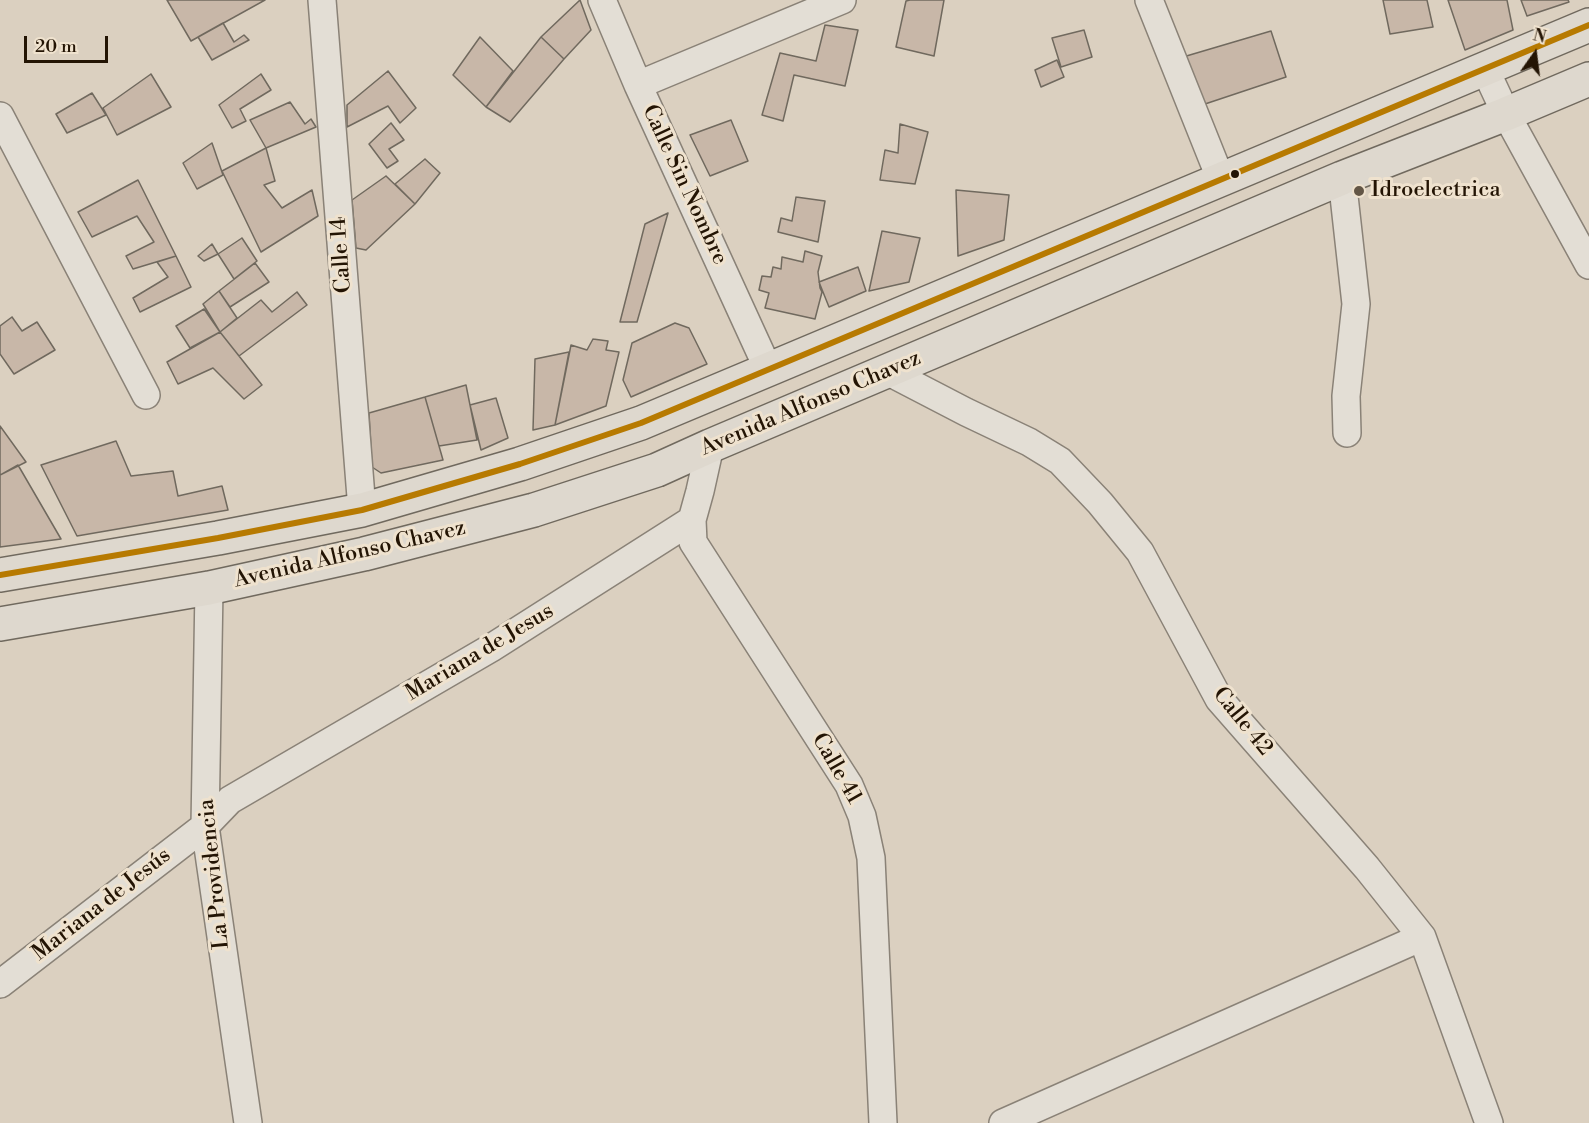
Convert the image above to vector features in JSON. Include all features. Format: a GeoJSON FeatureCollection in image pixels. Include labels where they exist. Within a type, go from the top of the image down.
{"type":"FeatureCollection","features":[{"type":"Feature","properties":{"kind":"main road","name":"Avenida Alfonso Chavez"},"geometry":{"type":"LineString","coordinates":[[0,575],[218,538],[362,510],[520,464],[641,423],[1589,25]]}},
{"type":"Feature","properties":{"kind":"main road","name":"Avenida Alfonso Chavez"},"geometry":{"type":"LineString","coordinates":[[0,624],[209,588],[364,554],[534,510],[657,470],[1342,178],[1589,79]]}},
{"type":"Feature","properties":{"kind":"street","name":"Calle 14"},"geometry":{"type":"LineString","coordinates":[[322,0],[362,510]]}},
{"type":"Feature","properties":{"kind":"street","name":"Calle Sin Nombre"},"geometry":{"type":"LineString","coordinates":[[602,0],[638,85],[768,369]]}},
{"type":"Feature","properties":{"kind":"street"},"geometry":{"type":"LineString","coordinates":[[638,85],[842,0]]}},
{"type":"Feature","properties":{"kind":"street"},"geometry":{"type":"LineString","coordinates":[[1149,0],[1221,180]]}},
{"type":"Feature","properties":{"kind":"street"},"geometry":{"type":"LineString","coordinates":[[1485,69],[1506,114],[1589,265]]}},
{"type":"Feature","properties":{"kind":"street"},"geometry":{"type":"LineString","coordinates":[[0,116],[146,395]]}},
{"type":"Feature","properties":{"kind":"street"},"geometry":{"type":"LineString","coordinates":[[1342,178],[1356,304],[1346,396],[1347,433]]}},
{"type":"Feature","properties":{"kind":"street","name":"Calle 42"},"geometry":{"type":"LineString","coordinates":[[887,371],[1029,442],[1060,461],[1101,503],[1140,552],[1219,699],[1367,868],[1422,937],[1489,1123]]}},
{"type":"Feature","properties":{"kind":"street"},"geometry":{"type":"LineString","coordinates":[[692,520],[710,446]]}},
{"type":"Feature","properties":{"kind":"street","name":"Mariana de Jesus"},"geometry":{"type":"LineString","coordinates":[[205,826],[230,800],[491,648],[692,520]]}},
{"type":"Feature","properties":{"kind":"street","name":"Calle 41"},"geometry":{"type":"LineString","coordinates":[[692,520],[693,542],[849,785],[862,816],[871,858],[883,1123]]}},
{"type":"Feature","properties":{"kind":"street","name":"La Providencia"},"geometry":{"type":"LineString","coordinates":[[209,588],[205,826],[248,1123]]}},
{"type":"Feature","properties":{"kind":"street","name":"Mariana de Jesús"},"geometry":{"type":"LineString","coordinates":[[0,984],[205,826]]}},
{"type":"Feature","properties":{"kind":"street"},"geometry":{"type":"LineString","coordinates":[[1003,1123],[1422,937]]}},
{"type":"Feature","properties":{"kind":"building"},"geometry":{"type":"Polygon","coordinates":[[[167,0],[265,0],[191,41],[167,0]]]}},
{"type":"Feature","properties":{"kind":"building"},"geometry":{"type":"Polygon","coordinates":[[[580,0],[591,30],[564,59],[541,37],[580,0]]]}},
{"type":"Feature","properties":{"kind":"building"},"geometry":{"type":"Polygon","coordinates":[[[944,0],[934,56],[896,47],[906,1],[944,0]]]}},
{"type":"Feature","properties":{"kind":"building"},"geometry":{"type":"Polygon","coordinates":[[[1383,0],[1427,0],[1433,27],[1390,34],[1383,0]]]}},
{"type":"Feature","properties":{"kind":"building"},"geometry":{"type":"Polygon","coordinates":[[[1448,0],[1507,0],[1513,30],[1465,50],[1448,0]]]}},
{"type":"Feature","properties":{"kind":"building"},"geometry":{"type":"Polygon","coordinates":[[[1521,0],[1568,0],[1569,2],[1527,16],[1521,0]]]}},
{"type":"Feature","properties":{"kind":"building"},"geometry":{"type":"Polygon","coordinates":[[[223,23],[234,42],[244,35],[249,40],[212,60],[198,37],[223,23]]]}},
{"type":"Feature","properties":{"kind":"building"},"geometry":{"type":"Polygon","coordinates":[[[825,25],[858,30],[845,86],[794,75],[783,121],[762,115],[780,53],[816,61],[825,25]]]}},
{"type":"Feature","properties":{"kind":"building"},"geometry":{"type":"Polygon","coordinates":[[[1084,30],[1092,57],[1061,67],[1052,38],[1084,30]]]}},
{"type":"Feature","properties":{"kind":"building"},"geometry":{"type":"Polygon","coordinates":[[[1271,31],[1286,77],[1199,106],[1183,57],[1271,31]]]}},
{"type":"Feature","properties":{"kind":"building"},"geometry":{"type":"Polygon","coordinates":[[[480,37],[513,71],[486,107],[453,75],[480,37]]]}},
{"type":"Feature","properties":{"kind":"building"},"geometry":{"type":"Polygon","coordinates":[[[541,37],[564,59],[510,122],[486,107],[541,37]]]}},
{"type":"Feature","properties":{"kind":"building"},"geometry":{"type":"Polygon","coordinates":[[[1057,60],[1064,77],[1041,87],[1035,70],[1057,60]]]}},
{"type":"Feature","properties":{"kind":"building"},"geometry":{"type":"Polygon","coordinates":[[[388,71],[416,108],[400,123],[388,106],[347,127],[347,105],[388,71]]]}},
{"type":"Feature","properties":{"kind":"building"},"geometry":{"type":"Polygon","coordinates":[[[151,74],[171,107],[117,135],[103,108],[151,74]]]}},
{"type":"Feature","properties":{"kind":"building"},"geometry":{"type":"Polygon","coordinates":[[[261,74],[271,90],[240,109],[246,121],[232,128],[219,105],[261,74]]]}},
{"type":"Feature","properties":{"kind":"building"},"geometry":{"type":"Polygon","coordinates":[[[92,93],[106,115],[67,133],[56,114],[92,93]]]}},
{"type":"Feature","properties":{"kind":"building"},"geometry":{"type":"Polygon","coordinates":[[[290,102],[305,124],[311,119],[316,127],[266,148],[250,120],[290,102]]]}},
{"type":"Feature","properties":{"kind":"building"},"geometry":{"type":"Polygon","coordinates":[[[731,120],[748,161],[710,176],[690,135],[731,120]]]}},
{"type":"Feature","properties":{"kind":"building"},"geometry":{"type":"Polygon","coordinates":[[[391,123],[404,140],[389,149],[398,161],[387,168],[369,144],[391,123]]]}},
{"type":"Feature","properties":{"kind":"building"},"geometry":{"type":"Polygon","coordinates":[[[900,124],[928,132],[915,184],[880,180],[885,150],[898,153],[900,124]]]}},
{"type":"Feature","properties":{"kind":"building"},"geometry":{"type":"Polygon","coordinates":[[[212,143],[223,175],[197,189],[183,163],[212,143]]]}},
{"type":"Feature","properties":{"kind":"building"},"geometry":{"type":"Polygon","coordinates":[[[266,148],[275,181],[264,185],[282,208],[312,190],[318,216],[261,252],[222,171],[266,148]]]}},
{"type":"Feature","properties":{"kind":"building"},"geometry":{"type":"Polygon","coordinates":[[[425,159],[440,173],[415,204],[395,184],[425,159]]]}},
{"type":"Feature","properties":{"kind":"building"},"geometry":{"type":"Polygon","coordinates":[[[386,176],[415,204],[366,250],[356,248],[352,200],[386,176]]]}},
{"type":"Feature","properties":{"kind":"building"},"geometry":{"type":"Polygon","coordinates":[[[138,180],[176,256],[133,269],[126,256],[154,242],[137,216],[92,237],[78,212],[138,180]]]}},
{"type":"Feature","properties":{"kind":"building"},"geometry":{"type":"Polygon","coordinates":[[[956,190],[1009,195],[1004,240],[958,256],[956,190]]]}},
{"type":"Feature","properties":{"kind":"building"},"geometry":{"type":"Polygon","coordinates":[[[796,197],[825,201],[818,242],[778,232],[781,218],[792,221],[796,197]]]}},
{"type":"Feature","properties":{"kind":"building"},"geometry":{"type":"Polygon","coordinates":[[[668,213],[637,322],[620,322],[645,224],[668,213]]]}},
{"type":"Feature","properties":{"kind":"building"},"geometry":{"type":"Polygon","coordinates":[[[882,231],[920,238],[909,282],[869,291],[882,231]]]}},
{"type":"Feature","properties":{"kind":"building"},"geometry":{"type":"Polygon","coordinates":[[[242,238],[257,261],[234,279],[218,254],[242,238]]]}},
{"type":"Feature","properties":{"kind":"building"},"geometry":{"type":"Polygon","coordinates":[[[212,244],[218,254],[204,261],[198,256],[212,244]]]}},
{"type":"Feature","properties":{"kind":"building"},"geometry":{"type":"Polygon","coordinates":[[[805,251],[822,256],[818,272],[822,292],[815,319],[765,308],[769,293],[759,290],[762,276],[771,277],[773,267],[781,269],[782,257],[803,262],[805,251]]]}},
{"type":"Feature","properties":{"kind":"building"},"geometry":{"type":"Polygon","coordinates":[[[176,256],[191,287],[140,312],[133,298],[168,277],[157,262],[176,256]]]}},
{"type":"Feature","properties":{"kind":"building"},"geometry":{"type":"Polygon","coordinates":[[[255,263],[269,282],[230,307],[219,291],[255,263]]]}},
{"type":"Feature","properties":{"kind":"building"},"geometry":{"type":"Polygon","coordinates":[[[858,267],[866,291],[829,307],[819,282],[858,267]]]}},
{"type":"Feature","properties":{"kind":"building"},"geometry":{"type":"Polygon","coordinates":[[[219,291],[237,318],[220,332],[203,304],[219,291]]]}},
{"type":"Feature","properties":{"kind":"building"},"geometry":{"type":"Polygon","coordinates":[[[297,292],[307,305],[239,356],[220,332],[261,300],[272,312],[297,292]]]}},
{"type":"Feature","properties":{"kind":"building"},"geometry":{"type":"Polygon","coordinates":[[[204,309],[220,332],[190,348],[176,326],[204,309]]]}},
{"type":"Feature","properties":{"kind":"building"},"geometry":{"type":"Polygon","coordinates":[[[12,317],[22,331],[37,322],[55,350],[14,374],[0,354],[0,326],[12,317]]]}},
{"type":"Feature","properties":{"kind":"building"},"geometry":{"type":"Polygon","coordinates":[[[675,323],[689,328],[707,364],[631,397],[623,380],[632,343],[675,323]]]}},
{"type":"Feature","properties":{"kind":"building"},"geometry":{"type":"Polygon","coordinates":[[[220,332],[262,385],[244,399],[213,368],[178,384],[167,362],[220,332]]]}},
{"type":"Feature","properties":{"kind":"building"},"geometry":{"type":"Polygon","coordinates":[[[593,339],[608,341],[606,350],[619,352],[606,406],[555,425],[571,345],[587,350],[593,339]]]}},
{"type":"Feature","properties":{"kind":"building"},"geometry":{"type":"Polygon","coordinates":[[[569,352],[555,425],[533,430],[535,359],[569,352]]]}},
{"type":"Feature","properties":{"kind":"building"},"geometry":{"type":"Polygon","coordinates":[[[466,385],[477,440],[439,446],[425,397],[466,385]]]}},
{"type":"Feature","properties":{"kind":"building"},"geometry":{"type":"Polygon","coordinates":[[[425,397],[443,460],[381,473],[372,467],[369,413],[425,397]]]}},
{"type":"Feature","properties":{"kind":"building"},"geometry":{"type":"Polygon","coordinates":[[[496,398],[508,438],[481,450],[470,405],[496,398]]]}},
{"type":"Feature","properties":{"kind":"building"},"geometry":{"type":"Polygon","coordinates":[[[0,426],[26,462],[0,475],[0,426]]]}},
{"type":"Feature","properties":{"kind":"building"},"geometry":{"type":"Polygon","coordinates":[[[116,441],[131,476],[173,471],[178,496],[222,486],[228,510],[77,536],[41,465],[116,441]]]}},
{"type":"Feature","properties":{"kind":"building"},"geometry":{"type":"Polygon","coordinates":[[[18,465],[61,539],[0,547],[0,475],[18,465]]]}},
{"type":"Feature","properties":{"kind":"transit line"},"geometry":{"type":"LineString","coordinates":[[0,575],[218,538],[362,510],[520,464],[641,423],[1589,25]]}},
{"type":"Feature","properties":{"kind":"place","name":"Idroelectrica"},"geometry":{"type":"Point","coordinates":[1359,191]}}]}
